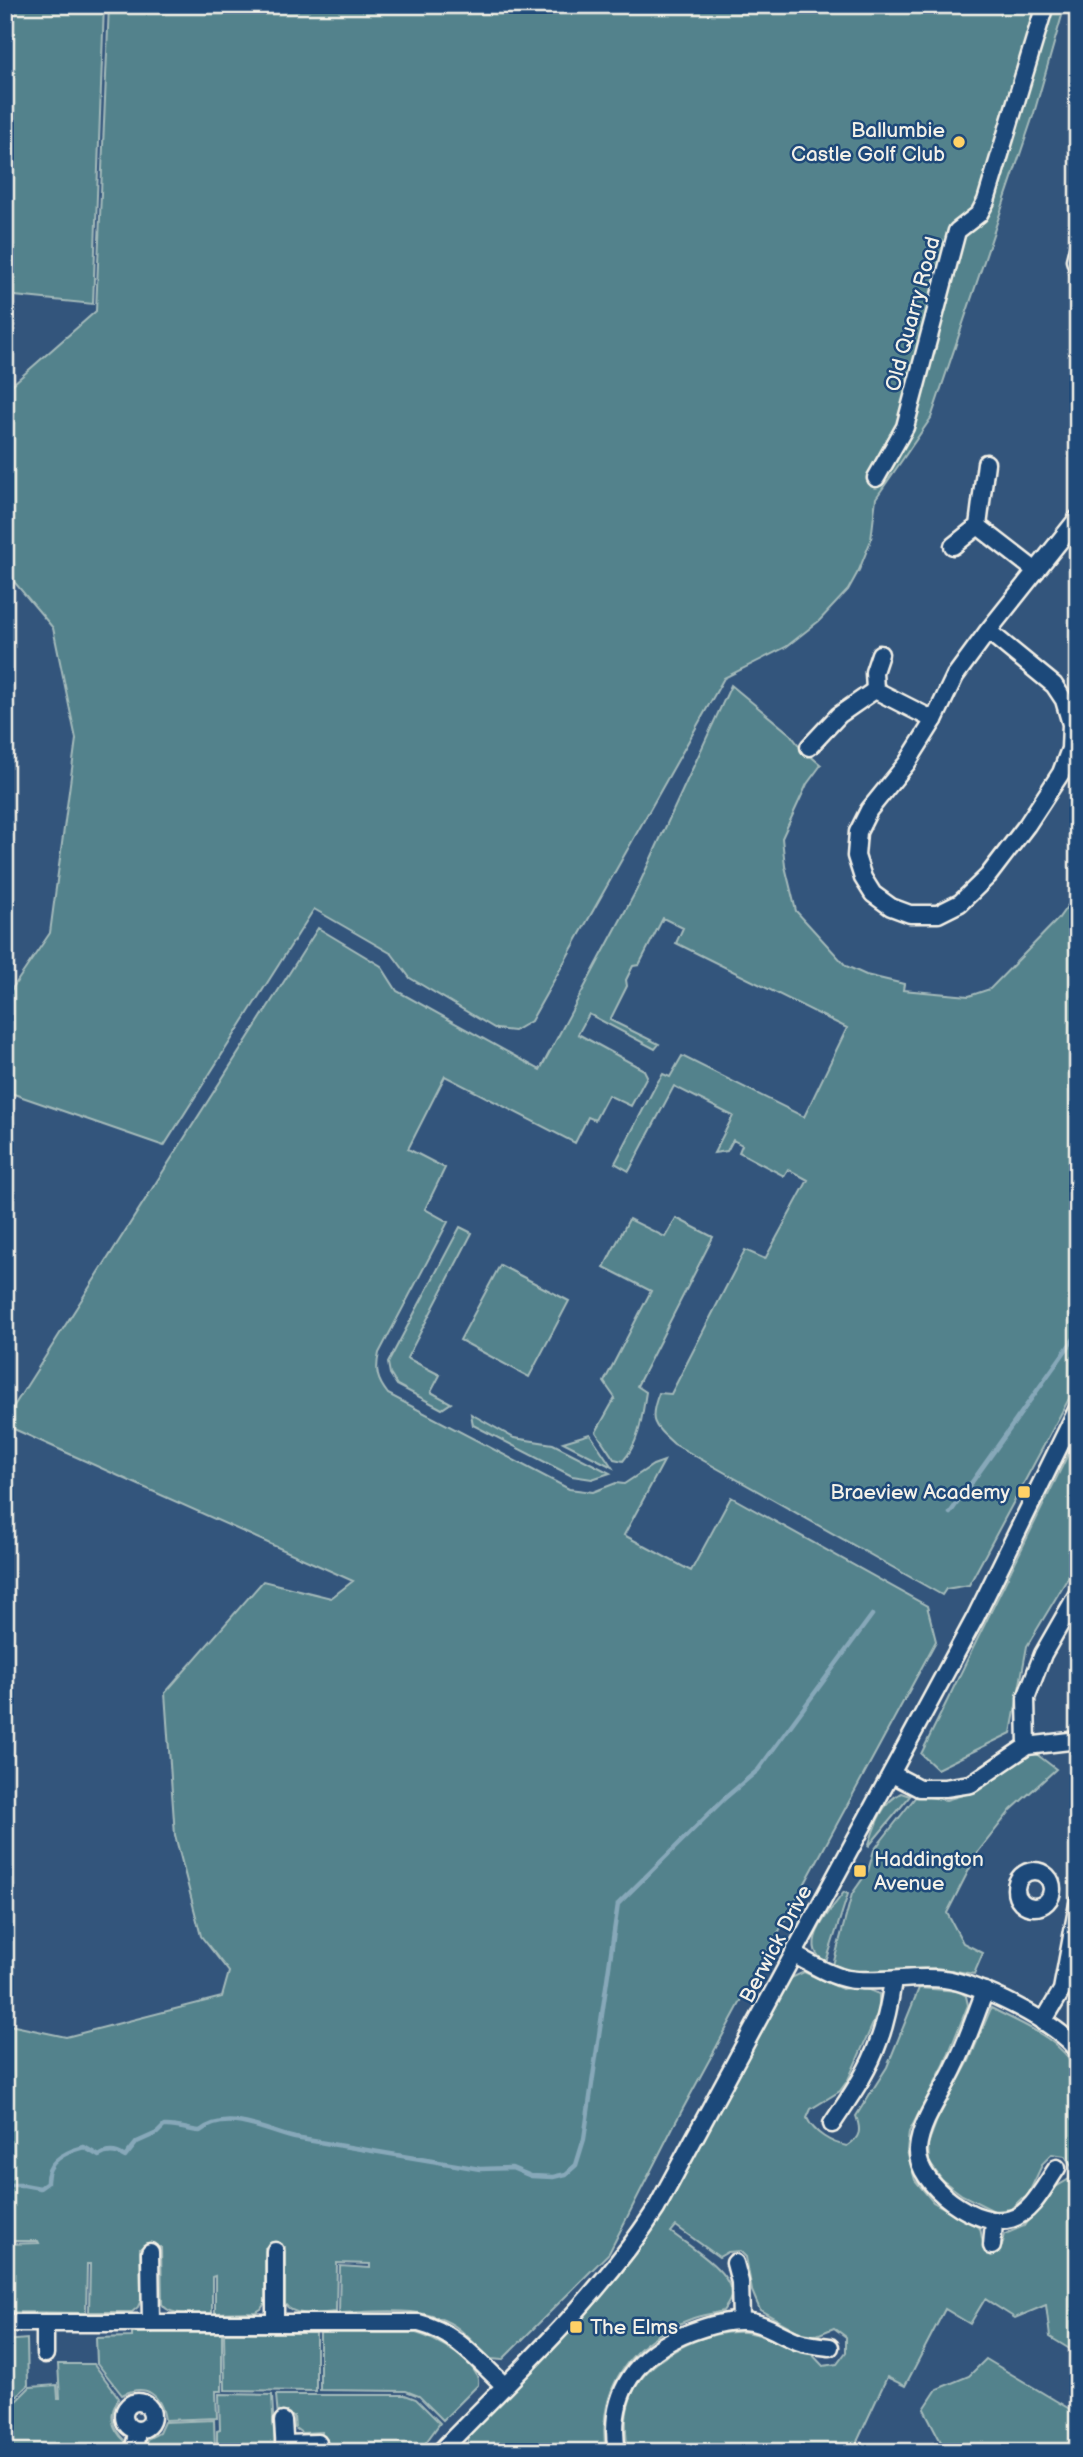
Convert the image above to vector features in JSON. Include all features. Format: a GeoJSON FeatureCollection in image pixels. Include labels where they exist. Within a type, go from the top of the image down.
{"type":"FeatureCollection","features":[{"type":"Feature","properties":{"kind":"street","name":"Old Quarry Road"},"geometry":{"type":"LineString","coordinates":[[876,478],[905,427],[957,231],[979,214],[986,201],[1045,5]]}},
{"type":"Feature","properties":{"kind":"street"},"geometry":{"type":"LineString","coordinates":[[1078,248],[1075,260],[1078,271]]}},
{"type":"Feature","properties":{"kind":"street"},"geometry":{"type":"LineString","coordinates":[[953,546],[978,526],[986,464]]}},
{"type":"Feature","properties":{"kind":"street"},"geometry":{"type":"LineString","coordinates":[[988,631],[1054,685],[1064,700],[1071,724],[1070,748],[1061,773],[1027,825],[988,876],[960,903],[938,914],[910,914],[891,907],[873,894],[863,878],[856,856],[858,832],[869,810],[908,764],[934,720],[955,676],[988,631],[1078,518]]}},
{"type":"Feature","properties":{"kind":"street"},"geometry":{"type":"LineString","coordinates":[[978,526],[1036,571]]}},
{"type":"Feature","properties":{"kind":"street"},"geometry":{"type":"LineString","coordinates":[[875,690],[874,672],[880,654]]}},
{"type":"Feature","properties":{"kind":"street"},"geometry":{"type":"LineString","coordinates":[[875,690],[934,720]]}},
{"type":"Feature","properties":{"kind":"street"},"geometry":{"type":"LineString","coordinates":[[809,747],[839,715],[875,690]]}},
{"type":"Feature","properties":{"kind":"street","name":"Berwick Drive"},"geometry":{"type":"LineString","coordinates":[[447,2449],[504,2385],[608,2277],[656,2209],[975,1618],[1078,1408]]}},
{"type":"Feature","properties":{"kind":"street"},"geometry":{"type":"LineString","coordinates":[[1027,1746],[1026,1698],[1043,1654],[1078,1593]]}},
{"type":"Feature","properties":{"kind":"street"},"geometry":{"type":"LineString","coordinates":[[892,1774],[919,1788],[971,1784],[1027,1746],[1078,1740]]}},
{"type":"Feature","properties":{"kind":"street"},"geometry":{"type":"LineString","coordinates":[[1043,2022],[1062,1990],[1078,1903],[1051,1894]]}},
{"type":"Feature","properties":{"kind":"street"},"geometry":{"type":"LineString","coordinates":[[794,1955],[847,1979],[942,1978],[962,1981],[1043,2022],[1059,2032],[1078,2052]]}},
{"type":"Feature","properties":{"kind":"street"},"geometry":{"type":"LineString","coordinates":[[832,2124],[856,2087],[877,2046],[887,2015],[893,1980]]}},
{"type":"Feature","properties":{"kind":"street"},"geometry":{"type":"LineString","coordinates":[[985,1991],[956,2065],[922,2130],[918,2152],[922,2171],[935,2188],[976,2215],[994,2222],[1012,2219],[1028,2209],[1057,2168]]}},
{"type":"Feature","properties":{"kind":"street"},"geometry":{"type":"LineString","coordinates":[[992,2246],[994,2222]]}},
{"type":"Feature","properties":{"kind":"street"},"geometry":{"type":"LineString","coordinates":[[275,2251],[275,2322]]}},
{"type":"Feature","properties":{"kind":"street"},"geometry":{"type":"LineString","coordinates":[[150,2252],[151,2323]]}},
{"type":"Feature","properties":{"kind":"street"},"geometry":{"type":"LineString","coordinates":[[735,2263],[740,2282],[741,2320]]}},
{"type":"Feature","properties":{"kind":"street"},"geometry":{"type":"LineString","coordinates":[[617,2452],[614,2436],[616,2412],[623,2389],[635,2369],[653,2352],[678,2337],[708,2325],[741,2320],[759,2323],[802,2343],[830,2347]]}},
{"type":"Feature","properties":{"kind":"street"},"geometry":{"type":"LineString","coordinates":[[5,2323],[419,2323],[437,2328],[454,2338],[504,2385]]}},
{"type":"Feature","properties":{"kind":"street"},"geometry":{"type":"LineString","coordinates":[[45,2323],[45,2354]]}},
{"type":"Feature","properties":{"kind":"street"},"geometry":{"type":"LineString","coordinates":[[283,2421],[284,2448],[318,2443]]}},
{"type":"Feature","properties":{"kind":"street"},"geometry":{"type":"LineString","coordinates":[[134,2452],[137,2430]]}},
{"type":"Feature","properties":{"kind":"green space"},"geometry":{"type":"Polygon","coordinates":[[[5,5],[104,5],[93,304],[5,295],[5,5]]]}},
{"type":"Feature","properties":{"kind":"green space"},"geometry":{"type":"Polygon","coordinates":[[[109,5],[1065,5],[1034,113],[931,418],[876,498],[871,540],[859,570],[848,590],[819,621],[786,647],[724,678],[531,1021],[514,1031],[496,1029],[410,978],[392,954],[314,909],[164,1146],[5,1091],[5,999],[50,933],[76,739],[53,628],[5,571],[5,391],[96,311],[109,5]]]}},
{"type":"Feature","properties":{"kind":"green space"},"geometry":{"type":"Polygon","coordinates":[[[731,685],[790,734],[801,748],[821,765],[807,784],[782,838],[785,866],[796,911],[846,966],[866,975],[904,984],[903,990],[969,996],[990,989],[1058,919],[1078,891],[1078,1037],[1070,1049],[1071,1093],[1078,1096],[1078,1382],[969,1585],[946,1589],[942,1595],[674,1444],[654,1422],[659,1393],[671,1394],[745,1250],[765,1259],[808,1180],[788,1169],[784,1176],[739,1152],[742,1145],[733,1140],[727,1151],[714,1153],[733,1116],[674,1086],[629,1171],[615,1163],[657,1083],[663,1074],[670,1077],[682,1056],[804,1117],[847,1028],[676,943],[683,928],[663,918],[639,965],[633,966],[626,980],[627,986],[610,1020],[659,1044],[655,1049],[589,1014],[578,1034],[644,1070],[647,1076],[631,1106],[608,1095],[595,1120],[588,1117],[575,1143],[445,1076],[408,1149],[445,1168],[425,1209],[448,1222],[379,1353],[378,1375],[388,1394],[569,1489],[593,1492],[616,1483],[624,1484],[664,1461],[624,1535],[691,1571],[731,1497],[927,1606],[936,1641],[673,2127],[609,2253],[502,2360],[491,2359],[459,2329],[432,2316],[401,2311],[339,2313],[340,2266],[370,2268],[370,2264],[337,2263],[336,2312],[308,2314],[289,2308],[285,2304],[285,2247],[265,2248],[265,2303],[256,2312],[215,2313],[215,2276],[212,2277],[212,2313],[177,2313],[166,2308],[162,2304],[161,2247],[140,2248],[141,2300],[132,2312],[89,2312],[90,2264],[87,2264],[86,2313],[9,2312],[5,2300],[5,2244],[39,2243],[5,2241],[5,2024],[66,2037],[222,1997],[229,1972],[201,1936],[175,1835],[165,1693],[263,1581],[331,1598],[353,1581],[5,1425],[5,1420],[318,928],[381,966],[397,991],[540,1070],[636,891],[731,685]]]}},
{"type":"Feature","properties":{"kind":"green space"},"geometry":{"type":"Polygon","coordinates":[[[676,1218],[713,1237],[637,1386],[646,1392],[633,1446],[623,1461],[614,1459],[596,1432],[615,1398],[604,1382],[651,1291],[604,1267],[629,1219],[665,1237],[676,1218]]]}},
{"type":"Feature","properties":{"kind":"green space"},"geometry":{"type":"Polygon","coordinates":[[[460,1227],[472,1233],[407,1358],[440,1375],[431,1392],[451,1403],[442,1409],[397,1385],[390,1374],[388,1363],[460,1227]]]}},
{"type":"Feature","properties":{"kind":"green space"},"geometry":{"type":"Polygon","coordinates":[[[500,1265],[569,1301],[529,1377],[460,1340],[500,1265]]]}},
{"type":"Feature","properties":{"kind":"green space"},"geometry":{"type":"Polygon","coordinates":[[[471,1414],[514,1438],[553,1444],[610,1473],[592,1479],[572,1476],[473,1425],[471,1414]]]}},
{"type":"Feature","properties":{"kind":"green space"},"geometry":{"type":"Polygon","coordinates":[[[590,1434],[612,1467],[563,1442],[590,1434]]]}},
{"type":"Feature","properties":{"kind":"green space"},"geometry":{"type":"Polygon","coordinates":[[[1078,1434],[1078,1561],[1027,1646],[1011,1733],[937,1769],[921,1754],[1078,1434]]]}},
{"type":"Feature","properties":{"kind":"green space"},"geometry":{"type":"Polygon","coordinates":[[[1031,1750],[1056,1769],[1011,1810],[978,1852],[947,1913],[963,1943],[983,1953],[974,1974],[937,1968],[847,1972],[833,1965],[852,1894],[868,1871],[874,1850],[917,1795],[946,1800],[976,1791],[1031,1750]]]}},
{"type":"Feature","properties":{"kind":"green space"},"geometry":{"type":"Polygon","coordinates":[[[901,1793],[910,1796],[868,1847],[884,1809],[901,1793]]]}},
{"type":"Feature","properties":{"kind":"green space"},"geometry":{"type":"Polygon","coordinates":[[[844,1892],[848,1894],[826,1962],[814,1947],[815,1937],[825,1917],[844,1892]]]}},
{"type":"Feature","properties":{"kind":"green space"},"geometry":{"type":"Polygon","coordinates":[[[804,1972],[842,1989],[859,1986],[879,1994],[879,2010],[848,2080],[840,2091],[811,2109],[807,2118],[824,2136],[847,2146],[857,2136],[859,2129],[856,2116],[887,2067],[919,1988],[958,1991],[966,1996],[968,2005],[944,2065],[909,2132],[907,2151],[915,2180],[933,2202],[980,2228],[984,2248],[994,2253],[1002,2246],[1005,2234],[1024,2226],[1047,2192],[1069,2179],[1072,2167],[1065,2156],[1052,2154],[1043,2163],[1026,2199],[1022,2198],[1011,2209],[994,2211],[962,2195],[942,2180],[929,2162],[928,2144],[937,2120],[969,2061],[991,2008],[1050,2040],[1070,2059],[1078,2071],[1078,2354],[1050,2337],[1046,2305],[1015,2318],[985,2299],[970,2324],[945,2309],[905,2386],[887,2377],[856,2444],[849,2452],[776,2452],[764,2448],[715,2452],[628,2452],[626,2415],[635,2387],[661,2360],[697,2340],[734,2332],[751,2333],[795,2351],[797,2348],[809,2351],[823,2366],[837,2364],[846,2352],[846,2337],[834,2328],[817,2335],[801,2333],[760,2310],[752,2291],[746,2257],[740,2251],[728,2252],[719,2257],[676,2226],[671,2232],[723,2274],[731,2291],[730,2299],[723,2311],[670,2328],[651,2340],[623,2369],[613,2387],[607,2407],[604,2429],[606,2452],[469,2452],[469,2434],[618,2277],[652,2230],[791,1978],[804,1972]]]}},
{"type":"Feature","properties":{"kind":"green space"},"geometry":{"type":"Polygon","coordinates":[[[132,2333],[222,2333],[222,2391],[216,2391],[217,2418],[165,2420],[160,2403],[151,2393],[138,2390],[122,2395],[97,2363],[96,2338],[132,2337],[132,2333]]]}},
{"type":"Feature","properties":{"kind":"green space"},"geometry":{"type":"Polygon","coordinates":[[[224,2333],[316,2333],[316,2391],[225,2390],[224,2333]]]}},
{"type":"Feature","properties":{"kind":"green space"},"geometry":{"type":"Polygon","coordinates":[[[320,2333],[416,2333],[445,2346],[465,2360],[473,2368],[478,2385],[443,2420],[419,2396],[406,2391],[320,2390],[320,2333]]]}},
{"type":"Feature","properties":{"kind":"green space"},"geometry":{"type":"Polygon","coordinates":[[[27,2339],[28,2385],[5,2407],[5,2341],[27,2339]]]}},
{"type":"Feature","properties":{"kind":"green space"},"geometry":{"type":"Polygon","coordinates":[[[986,2359],[1078,2414],[1078,2452],[937,2452],[942,2444],[924,2409],[937,2389],[969,2376],[986,2359]]]}},
{"type":"Feature","properties":{"kind":"green space"},"geometry":{"type":"Polygon","coordinates":[[[58,2364],[94,2364],[119,2398],[112,2415],[114,2426],[125,2441],[124,2452],[5,2452],[8,2443],[5,2412],[30,2387],[57,2385],[60,2398],[58,2364]]]}},
{"type":"Feature","properties":{"kind":"green space"},"geometry":{"type":"Polygon","coordinates":[[[219,2394],[272,2395],[275,2452],[144,2452],[147,2439],[159,2433],[164,2422],[214,2420],[217,2451],[217,2431],[220,2430],[219,2394]]]}},
{"type":"Feature","properties":{"kind":"green space"},"geometry":{"type":"Polygon","coordinates":[[[276,2395],[405,2395],[416,2399],[440,2423],[424,2445],[403,2452],[341,2452],[340,2448],[323,2449],[322,2432],[302,2433],[295,2428],[294,2416],[278,2417],[276,2395]]]}},
{"type":"Feature","properties":{"kind":"waterway"},"geometry":{"type":"LineString","coordinates":[[950,1513],[1078,1333]]}},
{"type":"Feature","properties":{"kind":"waterway"},"geometry":{"type":"LineString","coordinates":[[5,2185],[40,2188],[47,2183],[53,2163],[84,2147],[99,2156],[112,2152],[125,2157],[137,2142],[157,2133],[164,2126],[200,2131],[222,2122],[247,2124],[295,2138],[480,2169],[512,2168],[531,2176],[553,2177],[566,2174],[576,2165],[584,2139],[618,1904],[725,1798],[758,1770],[872,1615]]}},
{"type":"Feature","properties":{"kind":"place","name":"Ballumbie Castle Golf Club"},"geometry":{"type":"Point","coordinates":[959,142]}},
{"type":"Feature","properties":{"kind":"place","name":"Braeview Academy"},"geometry":{"type":"Point","coordinates":[1024,1492]}},
{"type":"Feature","properties":{"kind":"place","name":"Haddington Avenue"},"geometry":{"type":"Point","coordinates":[860,1871]}},
{"type":"Feature","properties":{"kind":"place","name":"The Elms"},"geometry":{"type":"Point","coordinates":[576,2327]}}]}
